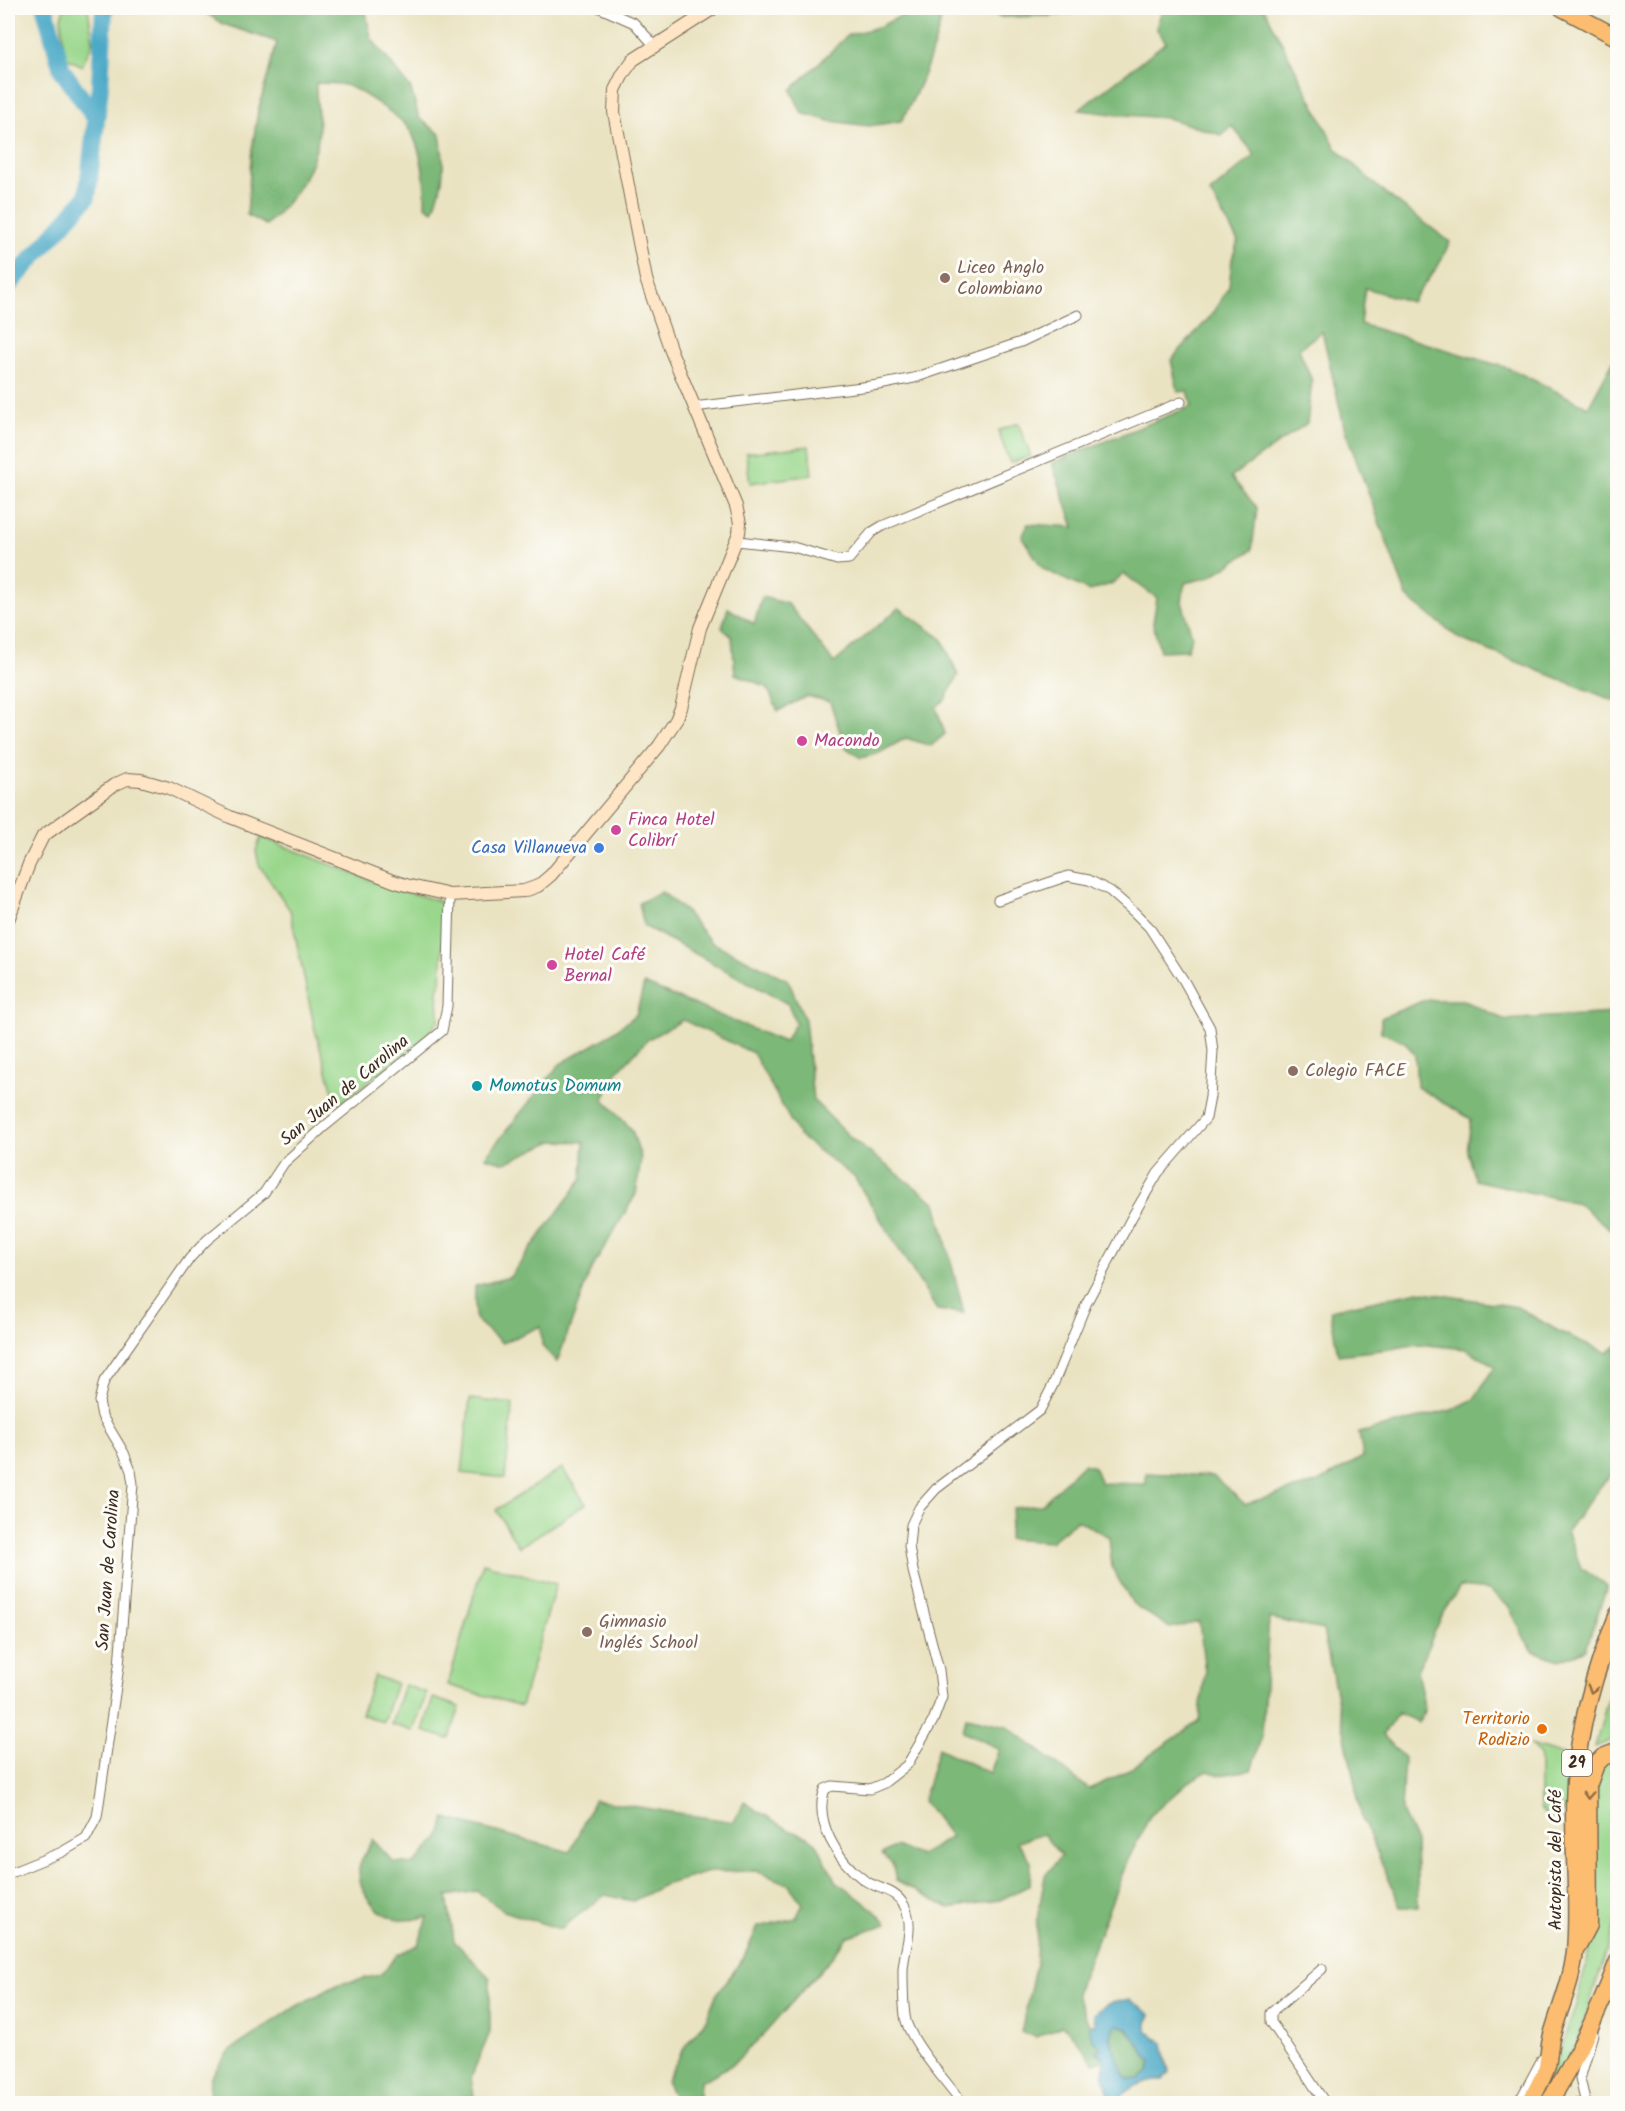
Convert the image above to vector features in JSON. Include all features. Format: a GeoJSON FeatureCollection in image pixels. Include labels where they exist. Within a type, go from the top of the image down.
{"type":"FeatureCollection","features":[{"type":"Feature","properties":{"kind":"highway"},"geometry":{"type":"LineString","coordinates":[[1562,8],[1617,38]]}},
{"type":"Feature","properties":{"kind":"highway","name":"Autopista del Café"},"geometry":{"type":"LineString","coordinates":[[1529,2103],[1546,2067],[1551,2038],[1569,1987],[1575,1952],[1577,1896],[1574,1803],[1577,1764],[1593,1686],[1617,1614]]}},
{"type":"Feature","properties":{"kind":"highway"},"geometry":{"type":"LineString","coordinates":[[1575,1952],[1589,1925],[1588,1786],[1596,1764],[1603,1757],[1617,1751]]}},
{"type":"Feature","properties":{"kind":"highway"},"geometry":{"type":"LineString","coordinates":[[1548,2103],[1577,2055],[1594,2021],[1617,1961]]}},
{"type":"Feature","properties":{"kind":"street"},"geometry":{"type":"LineString","coordinates":[[600,8],[634,23],[656,46]]}},
{"type":"Feature","properties":{"kind":"street"},"geometry":{"type":"LineString","coordinates":[[8,920],[29,864],[43,836],[114,785],[128,779],[148,781],[169,788],[230,817],[393,881],[450,895],[524,891],[538,886],[551,875],[658,746],[681,708],[700,628],[737,542],[740,523],[736,506],[670,351],[646,279],[614,112],[615,90],[633,60],[714,8]]}},
{"type":"Feature","properties":{"kind":"street"},"geometry":{"type":"LineString","coordinates":[[693,407],[879,385],[915,378],[1021,342],[1078,315]]}},
{"type":"Feature","properties":{"kind":"street"},"geometry":{"type":"LineString","coordinates":[[737,542],[793,547],[837,560],[849,559],[872,532],[882,526],[1181,402]]}},
{"type":"Feature","properties":{"kind":"street"},"geometry":{"type":"LineString","coordinates":[[963,2103],[917,2043],[906,2020],[903,1969],[909,1923],[905,1907],[893,1892],[866,1881],[850,1868],[836,1850],[825,1825],[821,1804],[825,1789],[832,1786],[870,1789],[884,1784],[907,1765],[933,1721],[942,1697],[939,1670],[913,1571],[909,1546],[911,1525],[920,1508],[936,1489],[1040,1410],[1053,1385],[1087,1302],[1142,1200],[1158,1173],[1206,1118],[1213,1052],[1210,1028],[1184,981],[1149,927],[1110,891],[1089,880],[1068,876],[998,900]]}},
{"type":"Feature","properties":{"kind":"street","name":"San Juan de Carolina"},"geometry":{"type":"LineString","coordinates":[[8,1874],[62,1852],[86,1838],[97,1817],[119,1666],[133,1484],[124,1453],[102,1416],[99,1401],[104,1381],[190,1258],[201,1246],[258,1198],[284,1163],[325,1126],[442,1031],[447,1006],[450,895]]}},
{"type":"Feature","properties":{"kind":"street"},"geometry":{"type":"LineString","coordinates":[[1322,1969],[1271,2013],[1271,2022],[1326,2103]]}},
{"type":"Feature","properties":{"kind":"street"},"geometry":{"type":"LineString","coordinates":[[1586,2103],[1580,2079],[1593,2039],[1594,2021]]}},
{"type":"Feature","properties":{"kind":"street"},"geometry":{"type":"LineString","coordinates":[[1518,2103],[1551,2038]]}},
{"type":"Feature","properties":{"kind":"street"},"geometry":{"type":"LineString","coordinates":[[1568,2103],[1581,2103]]}},
{"type":"Feature","properties":{"kind":"green space"},"geometry":{"type":"Polygon","coordinates":[[[64,8],[88,8],[93,42],[82,66],[65,57],[61,18],[64,8]]]}},
{"type":"Feature","properties":{"kind":"green space"},"geometry":{"type":"Polygon","coordinates":[[[198,8],[365,8],[371,38],[411,89],[419,118],[440,134],[443,173],[433,211],[425,206],[424,177],[420,156],[405,124],[379,104],[350,87],[316,83],[318,139],[306,175],[284,207],[266,225],[247,215],[251,157],[258,111],[277,42],[223,24],[198,8]]]}},
{"type":"Feature","properties":{"kind":"green space"},"geometry":{"type":"Polygon","coordinates":[[[916,8],[944,8],[927,66],[901,121],[869,126],[830,121],[802,113],[791,90],[848,35],[879,27],[916,8]]]}},
{"type":"Feature","properties":{"kind":"green space"},"geometry":{"type":"Polygon","coordinates":[[[974,8],[1120,8],[1047,16],[1001,17],[974,8]]]}},
{"type":"Feature","properties":{"kind":"green space"},"geometry":{"type":"Polygon","coordinates":[[[1163,8],[1264,8],[1336,148],[1380,189],[1450,242],[1438,266],[1411,302],[1365,288],[1360,324],[1511,369],[1588,407],[1617,354],[1617,702],[1460,639],[1407,597],[1345,430],[1322,331],[1299,349],[1312,381],[1307,423],[1231,477],[1257,508],[1252,550],[1210,577],[1185,583],[1182,602],[1192,636],[1187,650],[1160,651],[1153,623],[1157,598],[1124,574],[1111,584],[1089,591],[1043,569],[1022,537],[1028,524],[1074,527],[1052,463],[1192,406],[1188,391],[1178,392],[1171,360],[1210,317],[1229,287],[1232,259],[1238,241],[1210,193],[1255,155],[1232,126],[1221,135],[1167,118],[1079,110],[1166,42],[1156,28],[1163,8]]]}},
{"type":"Feature","properties":{"kind":"green space"},"geometry":{"type":"Polygon","coordinates":[[[1018,423],[1031,456],[1010,463],[998,431],[1018,423]]]}},
{"type":"Feature","properties":{"kind":"green space"},"geometry":{"type":"Polygon","coordinates":[[[809,446],[812,475],[750,483],[746,453],[809,446]]]}},
{"type":"Feature","properties":{"kind":"green space"},"geometry":{"type":"Polygon","coordinates":[[[762,597],[788,604],[834,663],[899,608],[942,639],[958,675],[945,700],[936,707],[945,734],[931,746],[906,738],[879,753],[861,758],[845,747],[830,702],[807,696],[778,711],[767,687],[735,674],[732,637],[722,628],[728,608],[754,624],[762,597]]]}},
{"type":"Feature","properties":{"kind":"green space"},"geometry":{"type":"Polygon","coordinates":[[[261,837],[390,888],[437,900],[445,907],[441,982],[438,990],[439,1020],[421,1042],[337,1105],[315,1030],[290,910],[259,865],[256,851],[261,837]]]}},
{"type":"Feature","properties":{"kind":"green space"},"geometry":{"type":"Polygon","coordinates":[[[662,892],[685,911],[711,942],[788,980],[805,1020],[813,1100],[853,1140],[936,1203],[964,1313],[937,1310],[854,1177],[799,1136],[753,1053],[683,1020],[648,1039],[617,1072],[603,1099],[632,1130],[641,1158],[636,1194],[590,1272],[557,1362],[542,1346],[541,1326],[502,1343],[475,1319],[475,1286],[510,1277],[582,1179],[584,1142],[553,1141],[505,1163],[485,1157],[560,1064],[602,1040],[636,1015],[644,984],[784,1042],[796,1023],[788,1004],[644,926],[639,903],[662,892]]]}},
{"type":"Feature","properties":{"kind":"green space"},"geometry":{"type":"Polygon","coordinates":[[[1425,1000],[1463,1000],[1505,1020],[1613,1013],[1617,1017],[1617,1235],[1578,1203],[1475,1180],[1467,1152],[1471,1119],[1417,1087],[1415,1055],[1405,1042],[1381,1032],[1381,1018],[1425,1000]]]}},
{"type":"Feature","properties":{"kind":"green space"},"geometry":{"type":"Polygon","coordinates":[[[1418,1291],[1517,1307],[1560,1332],[1607,1353],[1617,1345],[1617,1467],[1567,1531],[1581,1568],[1607,1586],[1586,1649],[1560,1660],[1533,1651],[1509,1607],[1489,1590],[1460,1587],[1444,1611],[1417,1671],[1425,1711],[1418,1722],[1398,1713],[1383,1735],[1404,1758],[1401,1810],[1416,1842],[1418,1907],[1401,1907],[1362,1818],[1323,1630],[1269,1618],[1262,1735],[1251,1770],[1220,1775],[1208,1771],[1188,1782],[1150,1816],[1127,1862],[1076,1993],[1091,2036],[1101,2048],[1097,2052],[1106,2061],[1094,2063],[1069,2031],[1062,2026],[1036,2037],[1021,2032],[1036,1964],[1037,1920],[1045,1876],[1061,1856],[1043,1834],[1017,1842],[1031,1862],[1030,1885],[1000,1900],[949,1908],[896,1881],[893,1865],[882,1854],[895,1846],[920,1856],[951,1837],[923,1801],[938,1748],[990,1773],[999,1749],[963,1731],[966,1717],[1007,1726],[1089,1789],[1124,1773],[1199,1721],[1205,1672],[1199,1622],[1170,1628],[1133,1604],[1112,1568],[1109,1537],[1077,1520],[1050,1542],[1008,1539],[1013,1508],[1041,1505],[1083,1464],[1094,1467],[1101,1483],[1146,1484],[1146,1473],[1213,1476],[1245,1504],[1319,1482],[1363,1457],[1359,1433],[1452,1410],[1474,1399],[1495,1366],[1466,1349],[1418,1344],[1338,1355],[1330,1310],[1418,1291]]]}},
{"type":"Feature","properties":{"kind":"green space"},"geometry":{"type":"Polygon","coordinates":[[[470,1399],[513,1404],[505,1478],[462,1473],[470,1399]]]}},
{"type":"Feature","properties":{"kind":"green space"},"geometry":{"type":"Polygon","coordinates":[[[562,1468],[586,1504],[519,1547],[496,1510],[562,1468]]]}},
{"type":"Feature","properties":{"kind":"green space"},"geometry":{"type":"Polygon","coordinates":[[[483,1563],[556,1584],[521,1706],[448,1685],[483,1563]]]}},
{"type":"Feature","properties":{"kind":"green space"},"geometry":{"type":"Polygon","coordinates":[[[1617,1665],[1617,1738],[1595,1747],[1617,1665]]]}},
{"type":"Feature","properties":{"kind":"green space"},"geometry":{"type":"Polygon","coordinates":[[[374,1676],[396,1683],[383,1722],[361,1714],[374,1676]]]}},
{"type":"Feature","properties":{"kind":"green space"},"geometry":{"type":"Polygon","coordinates":[[[404,1685],[427,1693],[413,1731],[391,1724],[404,1685]]]}},
{"type":"Feature","properties":{"kind":"green space"},"geometry":{"type":"Polygon","coordinates":[[[433,1698],[460,1707],[449,1739],[423,1731],[433,1698]]]}},
{"type":"Feature","properties":{"kind":"green space"},"geometry":{"type":"Polygon","coordinates":[[[1531,1745],[1575,1759],[1574,1785],[1570,1801],[1567,1808],[1554,1818],[1546,1815],[1540,1809],[1540,1755],[1531,1745]]]}},
{"type":"Feature","properties":{"kind":"green space"},"geometry":{"type":"Polygon","coordinates":[[[1617,1755],[1617,1919],[1576,2046],[1554,2088],[1547,2084],[1576,2006],[1590,1949],[1596,1892],[1597,1775],[1602,1765],[1617,1755]]]}},
{"type":"Feature","properties":{"kind":"green space"},"geometry":{"type":"Polygon","coordinates":[[[594,1800],[734,1822],[744,1802],[789,1830],[808,1837],[817,1844],[835,1880],[874,1910],[887,1924],[847,1937],[764,2034],[732,2065],[700,2082],[698,2103],[677,2103],[666,2081],[686,2045],[706,2020],[716,1995],[743,1959],[758,1927],[796,1918],[803,1904],[788,1884],[756,1871],[709,1872],[664,1885],[633,1901],[605,1895],[560,1929],[504,1911],[477,1891],[447,1896],[454,1941],[490,1978],[490,2032],[471,2078],[475,2103],[207,2103],[210,2079],[228,2052],[297,2006],[339,1984],[380,1975],[398,1954],[418,1945],[428,1917],[405,1920],[387,1916],[372,1904],[362,1888],[359,1866],[373,1840],[393,1862],[414,1864],[440,1836],[445,1818],[570,1852],[594,1800]]]}},
{"type":"Feature","properties":{"kind":"green space"},"geometry":{"type":"Polygon","coordinates":[[[1118,2025],[1127,2028],[1152,2062],[1149,2072],[1140,2079],[1128,2079],[1118,2059],[1111,2038],[1113,2028],[1118,2025]]]}},
{"type":"Feature","properties":{"kind":"water"},"geometry":{"type":"Polygon","coordinates":[[[1129,1999],[1151,2015],[1147,2023],[1147,2031],[1163,2043],[1169,2073],[1163,2080],[1149,2081],[1136,2086],[1115,2103],[1085,2103],[1084,2099],[1109,2095],[1103,2073],[1105,2061],[1097,2051],[1101,2048],[1091,2036],[1089,2025],[1095,2025],[1094,2014],[1107,2004],[1129,1999]],[[1118,2025],[1113,2028],[1111,2038],[1128,2079],[1140,2079],[1149,2072],[1152,2062],[1127,2028],[1118,2025]]]}},
{"type":"Feature","properties":{"kind":"waterway"},"geometry":{"type":"LineString","coordinates":[[45,8],[62,70],[96,119]]}},
{"type":"Feature","properties":{"kind":"waterway"},"geometry":{"type":"LineString","coordinates":[[8,286],[87,197],[100,86],[104,8]]}},
{"type":"Feature","properties":{"kind":"place","name":"Liceo Anglo Colombiano"},"geometry":{"type":"Point","coordinates":[945,278]}},
{"type":"Feature","properties":{"kind":"place","name":"Macondo"},"geometry":{"type":"Point","coordinates":[802,741]}},
{"type":"Feature","properties":{"kind":"place","name":"Finca Hotel Colibrí"},"geometry":{"type":"Point","coordinates":[616,830]}},
{"type":"Feature","properties":{"kind":"place","name":"Casa Villanueva"},"geometry":{"type":"Point","coordinates":[599,848]}},
{"type":"Feature","properties":{"kind":"place","name":"Hotel Café Bernal"},"geometry":{"type":"Point","coordinates":[552,965]}},
{"type":"Feature","properties":{"kind":"place","name":"Colegio FACE"},"geometry":{"type":"Point","coordinates":[1293,1071]}},
{"type":"Feature","properties":{"kind":"place","name":"Momotus Domum"},"geometry":{"type":"Point","coordinates":[477,1086]}},
{"type":"Feature","properties":{"kind":"place","name":"Gimnasio Inglés School"},"geometry":{"type":"Point","coordinates":[587,1632]}},
{"type":"Feature","properties":{"kind":"place","name":"Territorio Rodizio"},"geometry":{"type":"Point","coordinates":[1542,1729]}}]}
